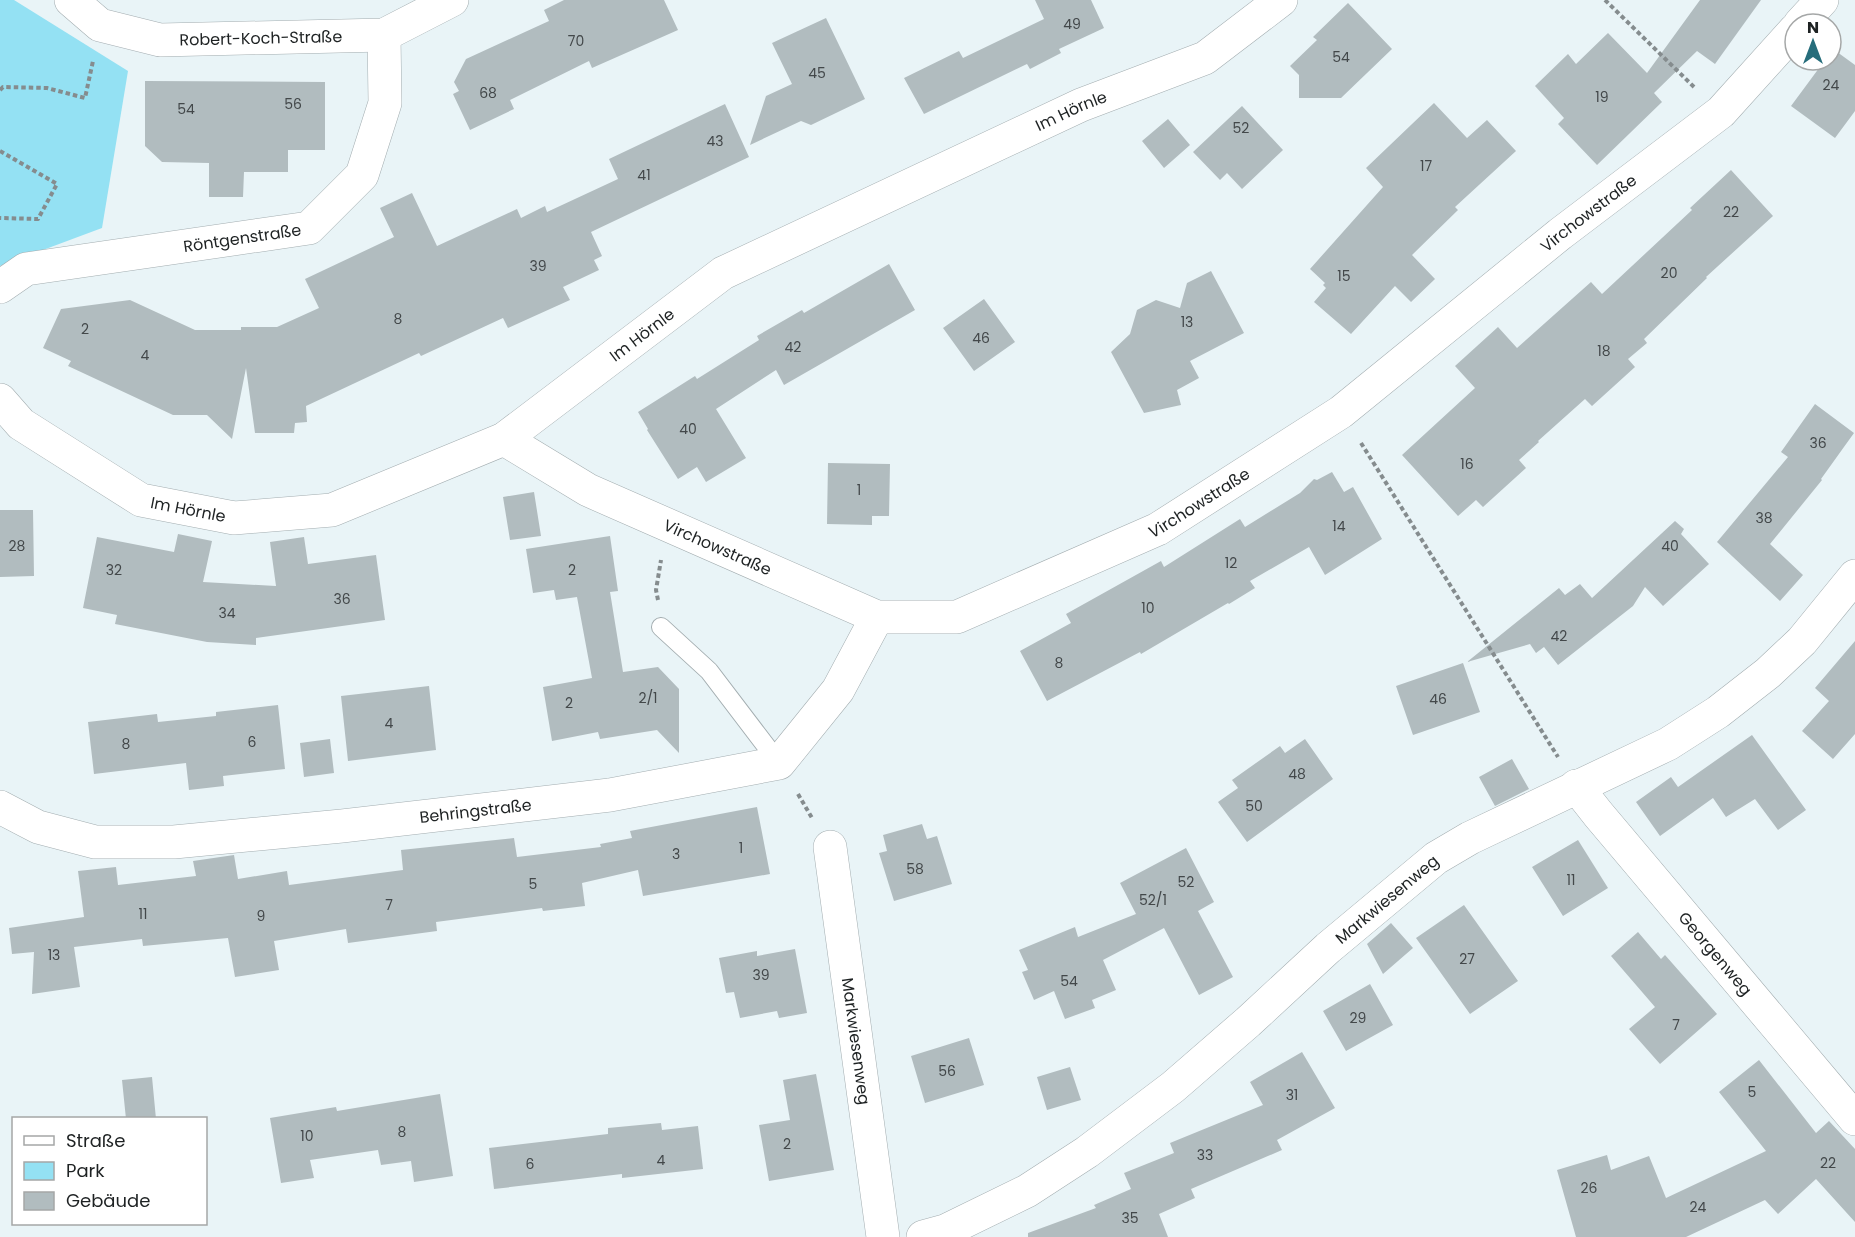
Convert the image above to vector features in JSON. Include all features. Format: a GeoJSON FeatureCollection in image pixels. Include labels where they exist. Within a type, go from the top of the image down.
{"type":"FeatureCollection","features":[{"type":"Feature","properties":{"kind":"street","name":"Robert-Koch-Straße"},"geometry":{"type":"LineString","coordinates":[[71,0],[100,25],[160,40],[384,35],[452,0]]}},
{"type":"Feature","properties":{"kind":"street","name":"Im Hörnle"},"geometry":{"type":"LineString","coordinates":[[0,400],[21,424],[141,500],[234,518],[332,510],[504,439],[723,273],[1082,105],[1205,58],[1281,0]]}},
{"type":"Feature","properties":{"kind":"street"},"geometry":{"type":"LineString","coordinates":[[1811,12],[1822,0]]}},
{"type":"Feature","properties":{"kind":"street","name":"Röntgenstraße"},"geometry":{"type":"LineString","coordinates":[[0,287],[26,269],[309,228],[362,176],[385,103],[384,35]]}},
{"type":"Feature","properties":{"kind":"street","name":"Virchowstraße"},"geometry":{"type":"LineString","coordinates":[[504,439],[588,490],[877,617],[957,616],[1158,529],[1341,412],[1560,234],[1720,112],[1783,43]]}},
{"type":"Feature","properties":{"kind":"street","name":"Markwiesenweg"},"geometry":{"type":"LineString","coordinates":[[923,1237],[945,1231],[1027,1191],[1088,1152],[1173,1087],[1328,948],[1436,858],[1470,838],[1668,744],[1718,712],[1768,673],[1802,641],[1855,576]]}},
{"type":"Feature","properties":{"kind":"street"},"geometry":{"type":"LineString","coordinates":[[779,763],[838,690],[877,617]]}},
{"type":"Feature","properties":{"kind":"street","name":"Behringstraße"},"geometry":{"type":"LineString","coordinates":[[0,807],[38,827],[94,842],[174,842],[342,826],[610,795],[779,763]]}},
{"type":"Feature","properties":{"kind":"street","name":"Georgenweg"},"geometry":{"type":"LineString","coordinates":[[1576,786],[1855,1119]]}},
{"type":"Feature","properties":{"kind":"street","name":"Markwiesenweg"},"geometry":{"type":"LineString","coordinates":[[830,847],[883,1237]]}},
{"type":"Feature","properties":{"kind":"lane"},"geometry":{"type":"LineString","coordinates":[[661,627],[709,671],[779,763]]}},
{"type":"Feature","properties":{"kind":"path"},"geometry":{"type":"LineString","coordinates":[[1605,0],[1720,112]]}},
{"type":"Feature","properties":{"kind":"path"},"geometry":{"type":"LineString","coordinates":[[0,90],[3,87],[47,88],[85,98],[100,25]]}},
{"type":"Feature","properties":{"kind":"path"},"geometry":{"type":"LineString","coordinates":[[0,151],[57,184],[38,219],[0,218]]}},
{"type":"Feature","properties":{"kind":"path"},"geometry":{"type":"LineString","coordinates":[[1341,412],[1576,786]]}},
{"type":"Feature","properties":{"kind":"path"},"geometry":{"type":"LineString","coordinates":[[661,627],[656,590],[667,525]]}},
{"type":"Feature","properties":{"kind":"path"},"geometry":{"type":"LineString","coordinates":[[779,763],[830,847]]}},
{"type":"Feature","properties":{"kind":"green space"},"geometry":{"type":"Polygon","coordinates":[[[0,0],[14,0],[128,71],[102,228],[0,266],[0,0]]]}},
{"type":"Feature","properties":{"kind":"building"},"geometry":{"type":"Polygon","coordinates":[[[564,0],[664,0],[678,30],[592,68],[589,61],[510,100],[514,109],[470,130],[453,94],[459,91],[454,82],[466,59],[549,21],[544,10],[564,0]]]}},
{"type":"Feature","properties":{"kind":"building"},"geometry":{"type":"Polygon","coordinates":[[[1035,0],[1091,0],[1104,28],[1059,49],[1061,53],[1030,69],[1027,64],[924,114],[904,78],[959,51],[963,58],[1044,19],[1035,0]]]}},
{"type":"Feature","properties":{"kind":"building"},"geometry":{"type":"Polygon","coordinates":[[[1700,0],[1761,0],[1715,64],[1697,51],[1654,93],[1662,102],[1597,165],[1558,124],[1564,118],[1535,86],[1568,54],[1576,64],[1608,33],[1647,73],[1700,0]]]}},
{"type":"Feature","properties":{"kind":"building"},"geometry":{"type":"Polygon","coordinates":[[[1348,3],[1392,49],[1341,98],[1299,98],[1299,75],[1290,66],[1317,40],[1313,37],[1348,3]]]}},
{"type":"Feature","properties":{"kind":"building"},"geometry":{"type":"Polygon","coordinates":[[[826,18],[865,99],[811,125],[801,121],[750,145],[766,96],[792,84],[772,43],[826,18]]]}},
{"type":"Feature","properties":{"kind":"building"},"geometry":{"type":"Polygon","coordinates":[[[1843,56],[1855,65],[1855,111],[1835,138],[1791,106],[1816,72],[1843,72],[1843,56]]]}},
{"type":"Feature","properties":{"kind":"building"},"geometry":{"type":"Polygon","coordinates":[[[145,81],[325,82],[325,150],[288,150],[288,172],[244,172],[243,197],[209,197],[209,163],[162,162],[145,146],[145,81]]]}},
{"type":"Feature","properties":{"kind":"building"},"geometry":{"type":"Polygon","coordinates":[[[1434,103],[1467,138],[1487,120],[1516,151],[1455,207],[1458,210],[1412,255],[1435,279],[1411,302],[1395,286],[1351,334],[1314,302],[1326,288],[1323,285],[1325,283],[1310,269],[1383,187],[1366,168],[1434,103]]]}},
{"type":"Feature","properties":{"kind":"building"},"geometry":{"type":"Polygon","coordinates":[[[725,104],[749,157],[591,232],[602,256],[594,260],[599,270],[563,287],[570,300],[508,328],[503,318],[421,356],[419,353],[306,406],[307,422],[295,423],[294,433],[255,433],[246,368],[232,439],[207,415],[173,415],[68,366],[71,361],[43,348],[61,309],[130,300],[195,330],[277,327],[319,308],[305,279],[394,237],[380,208],[412,193],[437,246],[517,209],[521,218],[545,206],[547,212],[618,179],[609,159],[725,104]]]}},
{"type":"Feature","properties":{"kind":"building"},"geometry":{"type":"Polygon","coordinates":[[[1242,106],[1283,150],[1242,189],[1227,173],[1220,180],[1193,152],[1242,106]]]}},
{"type":"Feature","properties":{"kind":"building"},"geometry":{"type":"Polygon","coordinates":[[[1168,119],[1190,145],[1164,168],[1142,141],[1168,119]]]}},
{"type":"Feature","properties":{"kind":"building"},"geometry":{"type":"Polygon","coordinates":[[[1731,170],[1773,216],[1706,277],[1644,339],[1647,343],[1628,359],[1635,367],[1592,406],[1585,399],[1538,441],[1519,460],[1526,468],[1483,507],[1476,500],[1458,516],[1402,455],[1475,388],[1455,366],[1498,327],[1517,348],[1591,282],[1602,294],[1692,210],[1690,208],[1731,170]]]}},
{"type":"Feature","properties":{"kind":"building"},"geometry":{"type":"Polygon","coordinates":[[[889,264],[915,310],[784,385],[776,370],[716,409],[746,458],[706,482],[697,467],[678,479],[638,412],[695,376],[697,379],[759,340],[757,336],[802,310],[804,313],[889,264]]]}},
{"type":"Feature","properties":{"kind":"building"},"geometry":{"type":"Polygon","coordinates":[[[1211,271],[1244,333],[1190,361],[1199,378],[1177,390],[1181,405],[1144,413],[1111,352],[1130,334],[1137,310],[1156,300],[1180,308],[1187,283],[1211,271]]]}},
{"type":"Feature","properties":{"kind":"building"},"geometry":{"type":"Polygon","coordinates":[[[984,299],[1015,342],[974,371],[943,328],[984,299]]]}},
{"type":"Feature","properties":{"kind":"building"},"geometry":{"type":"Polygon","coordinates":[[[1815,404],[1854,433],[1822,480],[1770,544],[1803,575],[1780,601],[1717,542],[1788,457],[1781,452],[1815,404]]]}},
{"type":"Feature","properties":{"kind":"building"},"geometry":{"type":"Polygon","coordinates":[[[828,463],[890,464],[889,516],[872,516],[872,525],[827,524],[828,463]]]}},
{"type":"Feature","properties":{"kind":"building"},"geometry":{"type":"Polygon","coordinates":[[[1332,472],[1344,492],[1353,487],[1382,539],[1325,575],[1309,547],[1250,581],[1255,588],[1229,604],[1141,654],[1140,652],[1047,701],[1020,651],[1071,623],[1066,614],[1161,561],[1164,567],[1240,519],[1245,527],[1300,493],[1314,479],[1317,480],[1332,472]]]}},
{"type":"Feature","properties":{"kind":"building"},"geometry":{"type":"Polygon","coordinates":[[[534,492],[541,536],[510,540],[503,497],[534,492]]]}},
{"type":"Feature","properties":{"kind":"building"},"geometry":{"type":"Polygon","coordinates":[[[0,510],[33,510],[34,576],[0,577],[0,510]]]}},
{"type":"Feature","properties":{"kind":"building"},"geometry":{"type":"Polygon","coordinates":[[[1675,521],[1684,529],[1681,534],[1709,564],[1663,606],[1645,587],[1633,606],[1558,665],[1544,647],[1536,653],[1530,644],[1467,662],[1559,588],[1565,595],[1580,584],[1592,598],[1675,521]]]}},
{"type":"Feature","properties":{"kind":"building"},"geometry":{"type":"Polygon","coordinates":[[[178,534],[212,541],[203,582],[276,586],[270,542],[304,537],[308,564],[376,555],[385,620],[256,638],[256,645],[207,642],[115,624],[117,615],[83,608],[97,537],[174,552],[178,534]]]}},
{"type":"Feature","properties":{"kind":"building"},"geometry":{"type":"Polygon","coordinates":[[[610,536],[618,591],[610,592],[623,672],[658,667],[679,689],[679,753],[657,730],[600,739],[598,732],[552,741],[543,687],[592,678],[577,597],[556,600],[554,590],[533,593],[526,549],[610,536]]]}},
{"type":"Feature","properties":{"kind":"building"},"geometry":{"type":"Polygon","coordinates":[[[1855,641],[1855,734],[1833,759],[1802,731],[1829,701],[1815,688],[1855,641]]]}},
{"type":"Feature","properties":{"kind":"building"},"geometry":{"type":"Polygon","coordinates":[[[1463,663],[1480,712],[1413,735],[1396,686],[1463,663]]]}},
{"type":"Feature","properties":{"kind":"building"},"geometry":{"type":"Polygon","coordinates":[[[429,686],[436,750],[348,761],[341,696],[429,686]]]}},
{"type":"Feature","properties":{"kind":"building"},"geometry":{"type":"Polygon","coordinates":[[[278,705],[285,769],[223,776],[224,786],[189,790],[186,763],[94,774],[88,722],[157,714],[158,722],[216,716],[216,712],[278,705]]]}},
{"type":"Feature","properties":{"kind":"building"},"geometry":{"type":"Polygon","coordinates":[[[1752,735],[1806,810],[1778,830],[1755,799],[1726,817],[1713,798],[1660,836],[1636,802],[1671,777],[1678,787],[1752,735]]]}},
{"type":"Feature","properties":{"kind":"building"},"geometry":{"type":"Polygon","coordinates":[[[330,739],[334,773],[304,777],[300,743],[330,739]]]}},
{"type":"Feature","properties":{"kind":"building"},"geometry":{"type":"Polygon","coordinates":[[[1305,739],[1333,779],[1247,842],[1218,802],[1238,788],[1232,780],[1280,746],[1285,753],[1305,739]]]}},
{"type":"Feature","properties":{"kind":"building"},"geometry":{"type":"Polygon","coordinates":[[[1512,759],[1529,789],[1495,806],[1479,777],[1512,759]]]}},
{"type":"Feature","properties":{"kind":"building"},"geometry":{"type":"Polygon","coordinates":[[[757,807],[770,874],[643,896],[638,870],[582,883],[585,906],[543,911],[542,908],[436,922],[437,931],[348,943],[346,929],[274,941],[279,970],[235,977],[228,938],[143,946],[142,939],[74,947],[80,987],[32,994],[34,952],[12,954],[9,928],[84,917],[78,871],[116,867],[118,885],[196,876],[193,861],[234,855],[238,879],[287,871],[289,885],[403,870],[401,850],[514,838],[517,857],[601,847],[600,844],[632,838],[630,831],[757,807]]]}},
{"type":"Feature","properties":{"kind":"building"},"geometry":{"type":"Polygon","coordinates":[[[922,824],[927,839],[937,836],[952,884],[894,901],[879,853],[887,851],[883,835],[922,824]]]}},
{"type":"Feature","properties":{"kind":"building"},"geometry":{"type":"Polygon","coordinates":[[[1578,840],[1608,888],[1563,916],[1532,867],[1578,840]]]}},
{"type":"Feature","properties":{"kind":"building"},"geometry":{"type":"Polygon","coordinates":[[[1186,848],[1214,902],[1198,911],[1233,977],[1199,995],[1164,928],[1103,960],[1116,990],[1092,1000],[1095,1008],[1065,1019],[1054,991],[1034,1000],[1022,972],[1028,970],[1019,950],[1075,927],[1078,937],[1136,914],[1120,883],[1186,848]]]}},
{"type":"Feature","properties":{"kind":"building"},"geometry":{"type":"Polygon","coordinates":[[[1464,905],[1518,981],[1470,1014],[1416,938],[1464,905]]]}},
{"type":"Feature","properties":{"kind":"building"},"geometry":{"type":"Polygon","coordinates":[[[1391,923],[1413,948],[1383,974],[1367,944],[1391,923]]]}},
{"type":"Feature","properties":{"kind":"building"},"geometry":{"type":"Polygon","coordinates":[[[1638,932],[1661,959],[1665,955],[1717,1014],[1660,1064],[1629,1029],[1655,1007],[1611,956],[1638,932]]]}},
{"type":"Feature","properties":{"kind":"building"},"geometry":{"type":"Polygon","coordinates":[[[795,949],[807,1013],[779,1018],[777,1011],[740,1018],[734,992],[726,993],[719,958],[757,951],[757,956],[795,949]]]}},
{"type":"Feature","properties":{"kind":"building"},"geometry":{"type":"Polygon","coordinates":[[[1370,984],[1393,1025],[1346,1051],[1323,1011],[1370,984]]]}},
{"type":"Feature","properties":{"kind":"building"},"geometry":{"type":"Polygon","coordinates":[[[969,1038],[984,1085],[925,1103],[911,1056],[969,1038]]]}},
{"type":"Feature","properties":{"kind":"building"},"geometry":{"type":"Polygon","coordinates":[[[1302,1052],[1335,1108],[1277,1140],[1282,1150],[1191,1189],[1195,1198],[1159,1214],[1168,1237],[1028,1237],[1028,1233],[1096,1208],[1094,1205],[1131,1189],[1124,1173],[1174,1153],[1170,1143],[1263,1105],[1250,1082],[1302,1052]]]}},
{"type":"Feature","properties":{"kind":"building"},"geometry":{"type":"Polygon","coordinates":[[[1759,1060],[1816,1133],[1829,1121],[1855,1149],[1855,1222],[1816,1179],[1778,1214],[1765,1200],[1686,1237],[1576,1237],[1557,1170],[1607,1155],[1611,1170],[1649,1156],[1666,1198],[1766,1151],[1719,1092],[1759,1060]]]}},
{"type":"Feature","properties":{"kind":"building"},"geometry":{"type":"Polygon","coordinates":[[[1070,1067],[1081,1100],[1047,1110],[1037,1077],[1070,1067]]]}},
{"type":"Feature","properties":{"kind":"building"},"geometry":{"type":"Polygon","coordinates":[[[816,1074],[834,1170],[769,1181],[759,1125],[790,1120],[783,1080],[816,1074]]]}},
{"type":"Feature","properties":{"kind":"building"},"geometry":{"type":"Polygon","coordinates":[[[152,1077],[156,1117],[126,1117],[122,1080],[152,1077]]]}},
{"type":"Feature","properties":{"kind":"building"},"geometry":{"type":"Polygon","coordinates":[[[440,1094],[453,1176],[414,1182],[411,1161],[381,1165],[378,1150],[310,1160],[314,1178],[281,1183],[270,1118],[336,1107],[337,1111],[440,1094]]]}},
{"type":"Feature","properties":{"kind":"building"},"geometry":{"type":"Polygon","coordinates":[[[661,1123],[662,1130],[698,1126],[703,1169],[622,1178],[622,1174],[494,1189],[489,1148],[608,1134],[608,1128],[661,1123]]]}}]}
